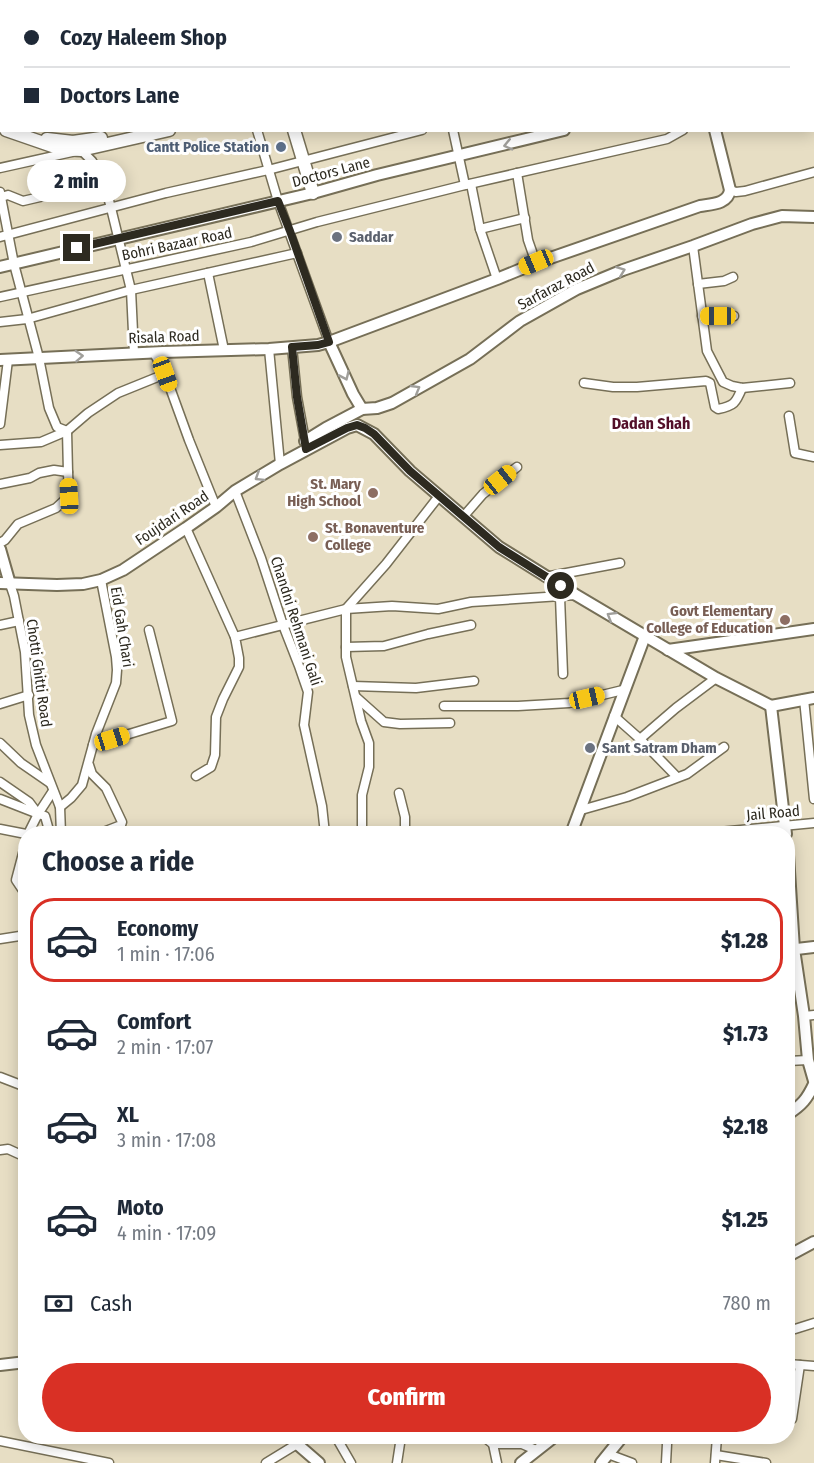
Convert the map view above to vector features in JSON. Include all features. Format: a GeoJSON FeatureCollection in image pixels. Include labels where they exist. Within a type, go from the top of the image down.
{"type":"FeatureCollection","features":[{"type":"Feature","properties":{"kind":"main road"},"geometry":{"type":"LineString","coordinates":[[12,132],[61,149],[81,150],[160,132]]}},
{"type":"Feature","properties":{"kind":"main road"},"geometry":{"type":"LineString","coordinates":[[23,132],[41,138],[73,142],[132,132]]}},
{"type":"Feature","properties":{"kind":"main road"},"geometry":{"type":"LineString","coordinates":[[295,132],[313,193]]}},
{"type":"Feature","properties":{"kind":"street"},"geometry":{"type":"LineString","coordinates":[[257,132],[278,201],[329,342],[362,409]]}},
{"type":"Feature","properties":{"kind":"street"},"geometry":{"type":"LineString","coordinates":[[4,236],[414,132]]}},
{"type":"Feature","properties":{"kind":"street"},"geometry":{"type":"LineString","coordinates":[[453,132],[458,156],[480,229],[498,279]]}},
{"type":"Feature","properties":{"kind":"street","name":"Doctors Lane"},"geometry":{"type":"LineString","coordinates":[[0,267],[313,193],[556,132]]}},
{"type":"Feature","properties":{"kind":"street","name":"Bohri Bazaar Road"},"geometry":{"type":"LineString","coordinates":[[0,297],[252,242],[317,222],[667,139],[679,132]]}},
{"type":"Feature","properties":{"kind":"street"},"geometry":{"type":"LineString","coordinates":[[716,132],[730,190],[745,191],[814,172]]}},
{"type":"Feature","properties":{"kind":"street"},"geometry":{"type":"LineString","coordinates":[[0,168],[81,150],[92,161],[104,182],[127,269],[131,290],[134,353]]}},
{"type":"Feature","properties":{"kind":"street"},"geometry":{"type":"LineString","coordinates":[[517,173],[528,240],[536,262]]}},
{"type":"Feature","properties":{"kind":"street"},"geometry":{"type":"LineString","coordinates":[[67,431],[57,427],[49,408],[39,358],[14,264],[4,236],[1,194],[24,201],[104,182]]}},
{"type":"Feature","properties":{"kind":"street","name":"Risala Road"},"geometry":{"type":"LineString","coordinates":[[4,360],[318,345],[498,279],[536,262],[700,206],[725,200],[730,190]]}},
{"type":"Feature","properties":{"kind":"street","name":"Sarfaraz Road"},"geometry":{"type":"LineString","coordinates":[[306,445],[326,428],[362,409],[377,408],[392,403],[470,359],[520,321],[577,290],[623,270],[752,224],[782,216],[814,218]]}},
{"type":"Feature","properties":{"kind":"street"},"geometry":{"type":"LineString","coordinates":[[480,229],[525,218]]}},
{"type":"Feature","properties":{"kind":"street"},"geometry":{"type":"LineString","coordinates":[[693,246],[708,351],[723,382],[742,388],[790,383]]}},
{"type":"Feature","properties":{"kind":"street"},"geometry":{"type":"LineString","coordinates":[[0,322],[27,319],[131,290],[297,254]]}},
{"type":"Feature","properties":{"kind":"street"},"geometry":{"type":"LineString","coordinates":[[208,273],[224,350]]}},
{"type":"Feature","properties":{"kind":"street"},"geometry":{"type":"LineString","coordinates":[[698,284],[724,281],[733,277]]}},
{"type":"Feature","properties":{"kind":"street"},"geometry":{"type":"LineString","coordinates":[[702,316],[735,316]]}},
{"type":"Feature","properties":{"kind":"street"},"geometry":{"type":"LineString","coordinates":[[292,347],[297,397],[306,445]]}},
{"type":"Feature","properties":{"kind":"street"},"geometry":{"type":"LineString","coordinates":[[269,349],[280,464]]}},
{"type":"Feature","properties":{"kind":"street"},"geometry":{"type":"LineString","coordinates":[[154,353],[165,374],[216,507]]}},
{"type":"Feature","properties":{"kind":"street"},"geometry":{"type":"LineString","coordinates":[[0,424],[4,360]]}},
{"type":"Feature","properties":{"kind":"street"},"geometry":{"type":"LineString","coordinates":[[0,445],[41,442],[67,431],[88,413],[118,393],[165,374]]}},
{"type":"Feature","properties":{"kind":"street"},"geometry":{"type":"LineString","coordinates":[[584,383],[613,387],[637,387],[706,381],[710,383],[715,407],[718,409],[731,406],[738,399],[742,388]]}},
{"type":"Feature","properties":{"kind":"street"},"geometry":{"type":"LineString","coordinates":[[789,416],[795,453],[814,457]]}},
{"type":"Feature","properties":{"kind":"street","name":"Foujdari Road"},"geometry":{"type":"LineString","coordinates":[[5,584],[83,584],[101,580],[123,570],[216,507],[235,491],[280,464],[306,445],[357,425],[374,434],[410,471],[439,496]]}},
{"type":"Feature","properties":{"kind":"street"},"geometry":{"type":"LineString","coordinates":[[0,543],[18,524],[56,508],[69,496],[67,431]]}},
{"type":"Feature","properties":{"kind":"street"},"geometry":{"type":"LineString","coordinates":[[463,517],[483,494],[517,467]]}},
{"type":"Feature","properties":{"kind":"street"},"geometry":{"type":"LineString","coordinates":[[0,482],[30,478],[39,473],[54,470],[68,472]]}},
{"type":"Feature","properties":{"kind":"street","name":"Chandni Rehmani Gali"},"geometry":{"type":"LineString","coordinates":[[235,491],[308,692],[304,724],[324,826]]}},
{"type":"Feature","properties":{"kind":"street"},"geometry":{"type":"LineString","coordinates":[[362,826],[362,795],[369,767],[369,742],[361,721],[346,657],[346,609],[386,564],[439,496],[499,547],[716,678],[771,706],[809,699],[814,799]]}},
{"type":"Feature","properties":{"kind":"street"},"geometry":{"type":"LineString","coordinates":[[186,528],[235,637],[240,658],[239,667],[216,717],[217,737],[212,767],[196,776]]}},
{"type":"Feature","properties":{"kind":"street"},"geometry":{"type":"LineString","coordinates":[[0,549],[5,584]]}},
{"type":"Feature","properties":{"kind":"street"},"geometry":{"type":"LineString","coordinates":[[545,576],[620,563]]}},
{"type":"Feature","properties":{"kind":"street","name":"Eid Gah Chari"},"geometry":{"type":"LineString","coordinates":[[60,807],[82,785],[96,734],[116,684],[116,657],[101,580]]}},
{"type":"Feature","properties":{"kind":"street","name":"Chotti Ghitti Road"},"geometry":{"type":"LineString","coordinates":[[5,584],[19,621],[25,652],[29,716],[60,807],[61,826]]}},
{"type":"Feature","properties":{"kind":"street"},"geometry":{"type":"LineString","coordinates":[[235,637],[346,609],[392,606],[438,609],[471,602],[576,595]]}},
{"type":"Feature","properties":{"kind":"street"},"geometry":{"type":"LineString","coordinates":[[560,597],[563,674]]}},
{"type":"Feature","properties":{"kind":"street"},"geometry":{"type":"LineString","coordinates":[[0,625],[19,621]]}},
{"type":"Feature","properties":{"kind":"street"},"geometry":{"type":"LineString","coordinates":[[346,647],[384,646],[471,625]]}},
{"type":"Feature","properties":{"kind":"street"},"geometry":{"type":"LineString","coordinates":[[668,650],[814,629]]}},
{"type":"Feature","properties":{"kind":"street"},"geometry":{"type":"LineString","coordinates":[[93,745],[172,721],[149,630]]}},
{"type":"Feature","properties":{"kind":"street"},"geometry":{"type":"LineString","coordinates":[[574,826],[645,636]]}},
{"type":"Feature","properties":{"kind":"street"},"geometry":{"type":"LineString","coordinates":[[640,739],[675,708],[716,678]]}},
{"type":"Feature","properties":{"kind":"street"},"geometry":{"type":"LineString","coordinates":[[353,686],[416,688],[474,681]]}},
{"type":"Feature","properties":{"kind":"street"},"geometry":{"type":"LineString","coordinates":[[444,706],[518,706],[569,702],[624,690]]}},
{"type":"Feature","properties":{"kind":"street"},"geometry":{"type":"LineString","coordinates":[[0,704],[29,695]]}},
{"type":"Feature","properties":{"kind":"street"},"geometry":{"type":"LineString","coordinates":[[356,697],[384,722],[450,723]]}},
{"type":"Feature","properties":{"kind":"street"},"geometry":{"type":"LineString","coordinates":[[771,706],[785,826]]}},
{"type":"Feature","properties":{"kind":"street"},"geometry":{"type":"LineString","coordinates":[[614,716],[677,777]]}},
{"type":"Feature","properties":{"kind":"street"},"geometry":{"type":"LineString","coordinates":[[0,743],[52,787],[31,826]]}},
{"type":"Feature","properties":{"kind":"street"},"geometry":{"type":"LineString","coordinates":[[581,810],[627,797],[687,774],[724,747]]}},
{"type":"Feature","properties":{"kind":"street"},"geometry":{"type":"LineString","coordinates":[[88,765],[92,774],[106,788],[122,822],[118,826]]}},
{"type":"Feature","properties":{"kind":"street"},"geometry":{"type":"LineString","coordinates":[[0,782],[29,802],[38,814]]}},
{"type":"Feature","properties":{"kind":"street"},"geometry":{"type":"LineString","coordinates":[[399,793],[405,826]]}},
{"type":"Feature","properties":{"kind":"street"},"geometry":{"type":"LineString","coordinates":[[0,799],[45,816],[48,826]]}},
{"type":"Feature","properties":{"kind":"street","name":"Jail Road"},"geometry":{"type":"LineString","coordinates":[[795,828],[814,823]]}},
{"type":"Feature","properties":{"kind":"street"},"geometry":{"type":"LineString","coordinates":[[0,829],[18,832]]}},
{"type":"Feature","properties":{"kind":"street"},"geometry":{"type":"LineString","coordinates":[[0,939],[18,936]]}},
{"type":"Feature","properties":{"kind":"street"},"geometry":{"type":"LineString","coordinates":[[795,949],[814,947]]}},
{"type":"Feature","properties":{"kind":"street"},"geometry":{"type":"LineString","coordinates":[[795,965],[809,1016],[808,1059],[814,1082],[808,1097],[795,1110]]}},
{"type":"Feature","properties":{"kind":"street"},"geometry":{"type":"LineString","coordinates":[[795,1060],[808,1059]]}},
{"type":"Feature","properties":{"kind":"street"},"geometry":{"type":"LineString","coordinates":[[0,1077],[18,1084]]}},
{"type":"Feature","properties":{"kind":"street"},"geometry":{"type":"LineString","coordinates":[[0,1150],[8,1149],[18,1154]]}},
{"type":"Feature","properties":{"kind":"street"},"geometry":{"type":"LineString","coordinates":[[795,1252],[814,1242]]}},
{"type":"Feature","properties":{"kind":"street"},"geometry":{"type":"LineString","coordinates":[[795,1329],[814,1323]]}},
{"type":"Feature","properties":{"kind":"street"},"geometry":{"type":"LineString","coordinates":[[0,1365],[18,1363]]}},
{"type":"Feature","properties":{"kind":"street"},"geometry":{"type":"LineString","coordinates":[[795,1365],[814,1366]]}},
{"type":"Feature","properties":{"kind":"street"},"geometry":{"type":"LineString","coordinates":[[795,1399],[800,1365]]}},
{"type":"Feature","properties":{"kind":"street"},"geometry":{"type":"LineString","coordinates":[[0,1441],[109,1463]]}},
{"type":"Feature","properties":{"kind":"street"},"geometry":{"type":"LineString","coordinates":[[266,1463],[289,1444]]}},
{"type":"Feature","properties":{"kind":"street"},"geometry":{"type":"LineString","coordinates":[[297,1444],[319,1463]]}},
{"type":"Feature","properties":{"kind":"street"},"geometry":{"type":"LineString","coordinates":[[340,1444],[351,1463]]}},
{"type":"Feature","properties":{"kind":"street"},"geometry":{"type":"LineString","coordinates":[[397,1463],[400,1444]]}},
{"type":"Feature","properties":{"kind":"street"},"geometry":{"type":"LineString","coordinates":[[493,1444],[497,1463]]}},
{"type":"Feature","properties":{"kind":"street"},"geometry":{"type":"LineString","coordinates":[[526,1444],[536,1450]]}},
{"type":"Feature","properties":{"kind":"street"},"geometry":{"type":"LineString","coordinates":[[521,1463],[544,1444]]}},
{"type":"Feature","properties":{"kind":"street"},"geometry":{"type":"LineString","coordinates":[[616,1444],[605,1458],[632,1463]]}},
{"type":"Feature","properties":{"kind":"street"},"geometry":{"type":"LineString","coordinates":[[667,1444],[665,1463],[671,1463]]}},
{"type":"Feature","properties":{"kind":"street"},"geometry":{"type":"LineString","coordinates":[[716,1444],[715,1459],[766,1463]]}},
{"type":"Feature","properties":{"kind":"place","name":"Cantt Police Station"},"geometry":{"type":"Point","coordinates":[281,147]}},
{"type":"Feature","properties":{"kind":"place","name":"Saddar"},"geometry":{"type":"Point","coordinates":[337,237]}},
{"type":"Feature","properties":{"kind":"place","name":"St. Mary High School"},"geometry":{"type":"Point","coordinates":[373,493]}},
{"type":"Feature","properties":{"kind":"place","name":"St. Bonaventure College"},"geometry":{"type":"Point","coordinates":[313,537]}},
{"type":"Feature","properties":{"kind":"place","name":"Govt Elementary College of Education"},"geometry":{"type":"Point","coordinates":[785,620]}},
{"type":"Feature","properties":{"kind":"place","name":"Sant Satram Dham"},"geometry":{"type":"Point","coordinates":[590,748]}},
{"type":"Feature","properties":{"kind":"district","name":"Dadan Shah"},"geometry":{"type":"Point","coordinates":[651,423]}},
{"type":"Feature","properties":{"kind":"route"},"geometry":{"type":"LineString","coordinates":[[77,248],[278,201],[329,342],[292,347],[297,397],[306,449],[347,428],[357,425],[365,428],[374,434],[410,471],[499,547],[561,586]]}}]}
